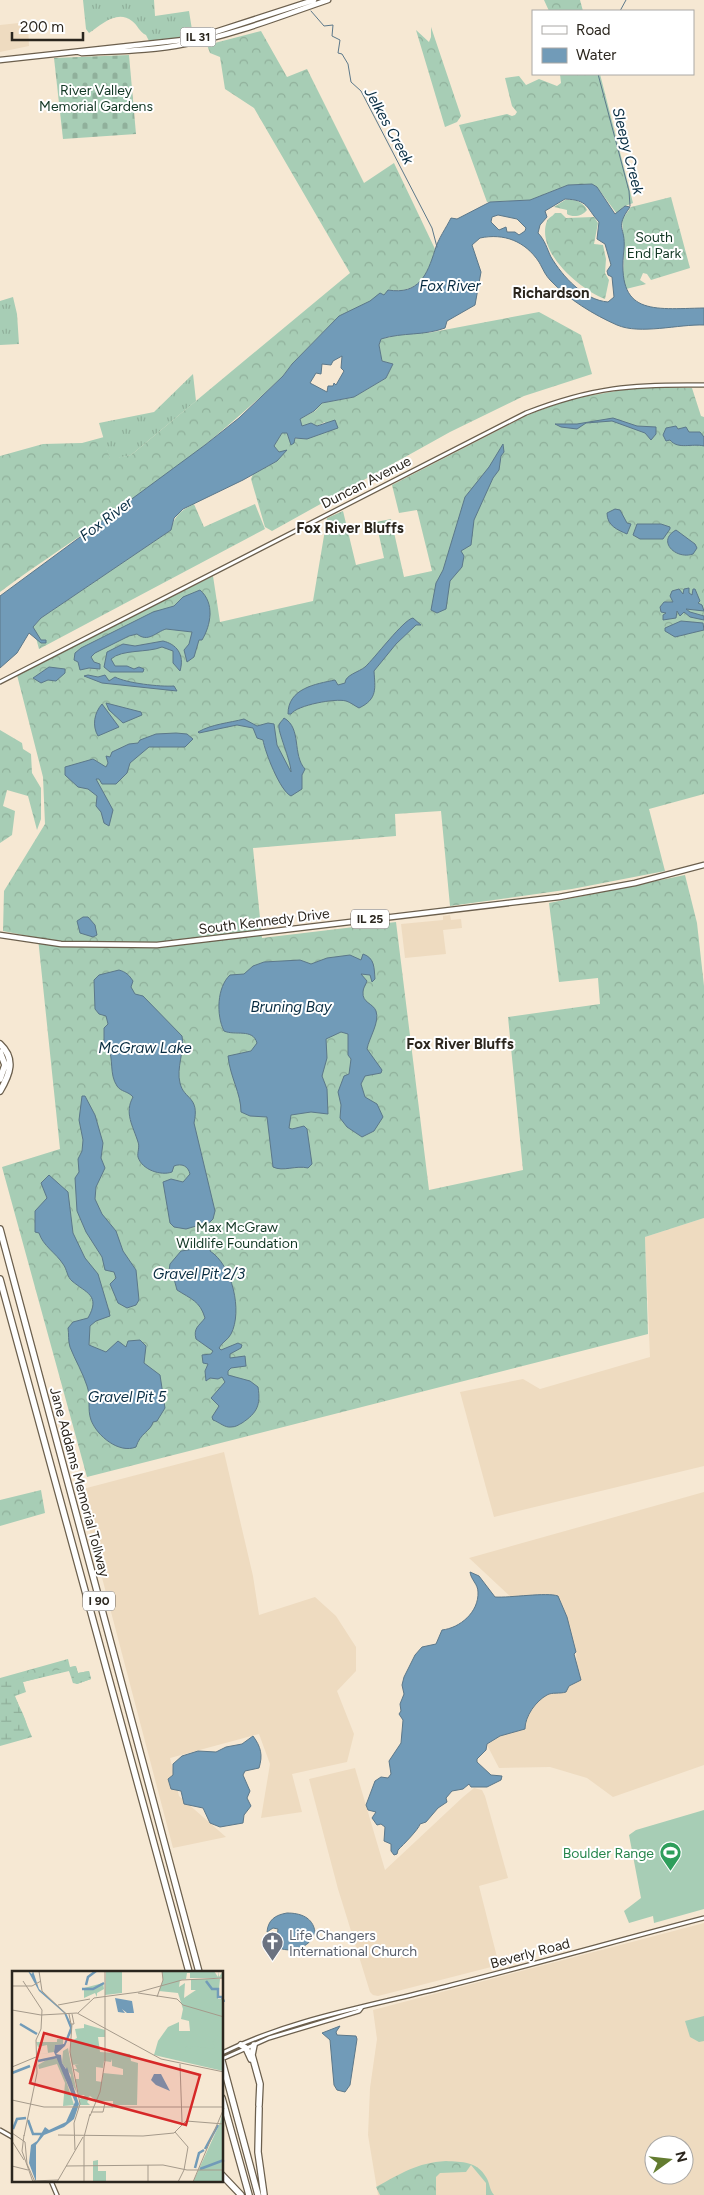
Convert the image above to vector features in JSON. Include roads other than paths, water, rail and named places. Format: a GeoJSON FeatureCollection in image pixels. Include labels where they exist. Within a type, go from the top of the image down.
{"type":"FeatureCollection","features":[{"type":"Feature","properties":{"kind":"highway"},"geometry":{"type":"LineString","coordinates":[[0,1044],[7,1052],[10,1065],[8,1076],[0,1091]]}},
{"type":"Feature","properties":{"kind":"highway"},"geometry":{"type":"LineString","coordinates":[[0,1052],[5,1065],[0,1079]]}},
{"type":"Feature","properties":{"kind":"highway","name":"Jane Addams Memorial Tollway"},"geometry":{"type":"LineString","coordinates":[[0,1229],[199,1971]]}},
{"type":"Feature","properties":{"kind":"highway","name":"Jane Addams Memorial Tollway"},"geometry":{"type":"LineString","coordinates":[[0,1279],[189,1971]]}},
{"type":"Feature","properties":{"kind":"highway"},"geometry":{"type":"LineString","coordinates":[[254,2045],[252,2055],[260,2084],[258,2152],[264,2195]]}},
{"type":"Feature","properties":{"kind":"highway"},"geometry":{"type":"LineString","coordinates":[[244,2047],[256,2071]]}},
{"type":"Feature","properties":{"kind":"highway"},"geometry":{"type":"LineString","coordinates":[[224,2068],[258,2195]]}},
{"type":"Feature","properties":{"kind":"highway"},"geometry":{"type":"LineString","coordinates":[[224,2105],[249,2195]]}},
{"type":"Feature","properties":{"kind":"highway"},"geometry":{"type":"LineString","coordinates":[[224,2176],[241,2195]]}},
{"type":"Feature","properties":{"kind":"main road","name":"IL 31"},"geometry":{"type":"LineString","coordinates":[[0,60],[166,43],[200,36],[314,0]]}},
{"type":"Feature","properties":{"kind":"main road"},"geometry":{"type":"LineString","coordinates":[[79,52],[82,54],[136,50],[185,44],[225,34],[328,0]]}},
{"type":"Feature","properties":{"kind":"main road","name":"South Kennedy Drive"},"geometry":{"type":"LineString","coordinates":[[1,934],[32,941],[89,946],[157,945],[553,898],[631,884],[704,865]]}},
{"type":"Feature","properties":{"kind":"street","name":"Duncan Avenue"},"geometry":{"type":"LineString","coordinates":[[0,682],[526,413],[571,396],[608,388],[640,384],[704,385]]}},
{"type":"Feature","properties":{"kind":"street","name":"Beverly Road"},"geometry":{"type":"LineString","coordinates":[[224,2052],[254,2045],[312,2024],[359,2011],[362,2008],[704,1918]]}},
{"type":"Feature","properties":{"kind":"street","name":"Beverly Road"},"geometry":{"type":"LineString","coordinates":[[224,2059],[244,2047],[291,2026],[358,2006],[362,2008]]}},
{"type":"Feature","properties":{"kind":"street"},"geometry":{"type":"LineString","coordinates":[[0,2130],[12,2136]]}},
{"type":"Feature","properties":{"kind":"street"},"geometry":{"type":"LineString","coordinates":[[6,2132],[12,2130]]}},
{"type":"Feature","properties":{"kind":"street"},"geometry":{"type":"LineString","coordinates":[[51,2182],[57,2195]]}},
{"type":"Feature","properties":{"kind":"water","name":"Fox River"},"geometry":{"type":"Polygon","coordinates":[[[592,184],[597,187],[615,214],[625,206],[630,207],[625,214],[622,228],[624,241],[623,271],[626,287],[632,297],[642,304],[654,307],[668,309],[704,308],[704,325],[637,329],[617,325],[590,311],[565,294],[549,279],[539,262],[521,244],[506,238],[480,238],[472,245],[481,272],[475,305],[447,321],[445,328],[381,339],[379,345],[382,361],[393,364],[386,378],[354,397],[322,403],[314,411],[300,419],[302,426],[311,423],[317,426],[335,420],[338,428],[307,439],[295,438],[294,443],[291,445],[287,433],[282,433],[274,446],[279,452],[287,450],[277,461],[183,509],[174,518],[171,530],[41,618],[33,627],[41,640],[46,640],[46,643],[41,643],[29,633],[17,653],[0,668],[0,596],[239,418],[283,376],[292,364],[339,316],[370,301],[380,293],[384,295],[388,290],[399,291],[407,289],[420,281],[429,268],[438,242],[451,218],[457,219],[490,202],[530,200],[568,185],[592,184]],[[565,199],[545,211],[547,217],[540,225],[538,233],[556,265],[568,280],[583,292],[591,297],[608,302],[614,297],[612,277],[608,275],[607,271],[611,265],[605,244],[597,239],[599,222],[586,206],[579,201],[565,199]],[[498,215],[492,217],[491,222],[499,230],[506,227],[507,232],[515,232],[519,235],[525,231],[526,228],[517,219],[498,215]],[[342,356],[333,361],[331,365],[322,364],[321,374],[316,373],[310,383],[327,392],[328,386],[333,386],[334,383],[336,385],[344,371],[341,368],[342,356]]]}},
{"type":"Feature","properties":{"kind":"water"},"geometry":{"type":"Polygon","coordinates":[[[613,418],[637,426],[656,427],[656,434],[651,440],[645,433],[612,421],[586,423],[577,429],[561,427],[555,424],[577,424],[613,418]]]}},
{"type":"Feature","properties":{"kind":"water"},"geometry":{"type":"Polygon","coordinates":[[[676,426],[678,429],[686,427],[689,432],[700,432],[704,437],[704,446],[681,446],[670,440],[666,441],[663,435],[666,428],[676,426]]]}},
{"type":"Feature","properties":{"kind":"water"},"geometry":{"type":"Polygon","coordinates":[[[503,444],[504,452],[501,456],[499,470],[493,478],[474,520],[471,545],[461,551],[464,556],[462,567],[450,581],[446,609],[437,613],[431,610],[436,583],[443,570],[465,497],[489,467],[503,444]]]}},
{"type":"Feature","properties":{"kind":"water"},"geometry":{"type":"Polygon","coordinates":[[[615,509],[620,510],[627,523],[631,524],[627,534],[614,527],[607,517],[607,513],[615,509]]]}},
{"type":"Feature","properties":{"kind":"water"},"geometry":{"type":"Polygon","coordinates":[[[637,524],[661,524],[670,527],[670,529],[663,539],[640,539],[633,535],[637,524]]]}},
{"type":"Feature","properties":{"kind":"water"},"geometry":{"type":"Polygon","coordinates":[[[676,530],[695,544],[697,548],[693,554],[687,555],[675,552],[668,544],[670,534],[676,530]]]}},
{"type":"Feature","properties":{"kind":"water"},"geometry":{"type":"Polygon","coordinates":[[[689,588],[689,593],[692,595],[693,589],[695,589],[700,601],[698,603],[702,605],[704,611],[686,609],[704,616],[704,620],[690,617],[684,612],[680,616],[677,611],[676,618],[663,620],[663,615],[666,613],[661,612],[660,607],[664,602],[673,602],[670,596],[672,591],[679,589],[683,594],[684,589],[689,588]]]}},
{"type":"Feature","properties":{"kind":"water"},"geometry":{"type":"Polygon","coordinates":[[[200,590],[205,595],[210,608],[208,628],[202,640],[199,640],[194,657],[187,662],[184,650],[189,644],[192,632],[166,629],[148,637],[137,634],[129,636],[95,653],[91,657],[94,662],[100,664],[100,669],[89,668],[80,670],[78,662],[74,660],[75,653],[81,648],[153,612],[174,606],[183,597],[200,590]]]}},
{"type":"Feature","properties":{"kind":"water"},"geometry":{"type":"Polygon","coordinates":[[[413,618],[421,625],[416,625],[396,644],[374,671],[374,692],[370,701],[365,705],[359,708],[346,701],[326,701],[308,705],[288,714],[289,705],[298,693],[312,686],[335,680],[338,685],[345,683],[347,678],[365,667],[396,632],[413,618]]]}},
{"type":"Feature","properties":{"kind":"water"},"geometry":{"type":"Polygon","coordinates":[[[681,621],[703,623],[704,630],[675,637],[665,631],[665,628],[681,621]]]}},
{"type":"Feature","properties":{"kind":"water"},"geometry":{"type":"Polygon","coordinates":[[[163,641],[168,642],[178,651],[181,660],[180,671],[173,663],[173,651],[162,647],[128,652],[111,659],[115,666],[127,666],[134,669],[139,667],[144,669],[143,672],[110,672],[104,667],[107,652],[123,644],[135,646],[163,641]]]}},
{"type":"Feature","properties":{"kind":"water"},"geometry":{"type":"Polygon","coordinates":[[[49,667],[65,669],[65,673],[56,681],[48,680],[41,683],[33,678],[49,667]]]}},
{"type":"Feature","properties":{"kind":"water"},"geometry":{"type":"Polygon","coordinates":[[[105,675],[109,681],[115,677],[143,684],[174,686],[177,691],[102,683],[84,676],[98,677],[105,675]]]}},
{"type":"Feature","properties":{"kind":"water"},"geometry":{"type":"Polygon","coordinates":[[[106,703],[141,712],[142,715],[123,723],[109,710],[106,703]]]}},
{"type":"Feature","properties":{"kind":"water"},"geometry":{"type":"Polygon","coordinates":[[[102,704],[119,727],[98,736],[95,720],[97,711],[102,704]]]}},
{"type":"Feature","properties":{"kind":"water"},"geometry":{"type":"Polygon","coordinates":[[[284,718],[290,722],[293,728],[299,757],[305,769],[302,775],[302,789],[291,796],[282,787],[270,762],[263,740],[257,738],[253,728],[237,725],[198,732],[215,725],[244,719],[257,726],[268,723],[274,724],[277,745],[291,772],[279,728],[279,724],[284,718]]]}},
{"type":"Feature","properties":{"kind":"water"},"geometry":{"type":"Polygon","coordinates":[[[156,734],[187,734],[193,739],[185,747],[149,747],[130,763],[127,773],[116,784],[102,784],[99,779],[96,779],[113,810],[109,826],[104,823],[101,812],[96,806],[97,796],[88,789],[78,787],[65,775],[65,767],[93,759],[106,767],[108,763],[106,756],[110,757],[112,752],[129,744],[138,743],[140,740],[156,734]]]}},
{"type":"Feature","properties":{"kind":"water"},"geometry":{"type":"Polygon","coordinates":[[[83,917],[88,917],[95,925],[97,935],[93,937],[80,933],[77,921],[83,917]]]}},
{"type":"Feature","properties":{"kind":"water","name":"Bruning Bay"},"geometry":{"type":"Polygon","coordinates":[[[363,954],[372,961],[375,979],[372,982],[370,975],[361,974],[367,981],[363,989],[363,996],[375,1008],[377,1015],[367,1049],[382,1070],[381,1073],[365,1076],[361,1084],[365,1097],[377,1104],[383,1117],[374,1131],[362,1137],[347,1127],[340,1118],[341,1105],[338,1092],[344,1076],[349,1074],[351,1059],[348,1055],[348,1034],[341,1032],[326,1039],[327,1058],[322,1076],[327,1089],[328,1114],[311,1112],[291,1115],[289,1128],[304,1126],[307,1129],[312,1164],[308,1168],[281,1169],[273,1167],[267,1117],[250,1116],[241,1112],[241,1105],[228,1056],[251,1051],[257,1043],[255,1038],[248,1034],[224,1031],[219,1009],[222,987],[230,975],[244,974],[253,966],[264,962],[300,960],[311,964],[327,958],[350,955],[361,960],[363,954]]]}},
{"type":"Feature","properties":{"kind":"water","name":"McGraw Lake"},"geometry":{"type":"Polygon","coordinates":[[[119,970],[127,974],[133,981],[131,987],[135,994],[143,996],[182,1036],[179,1077],[182,1088],[191,1099],[195,1108],[194,1123],[215,1211],[210,1222],[186,1229],[174,1227],[170,1223],[163,1182],[171,1179],[183,1182],[190,1174],[189,1171],[186,1167],[180,1165],[174,1166],[172,1172],[168,1173],[152,1171],[140,1162],[138,1157],[139,1144],[129,1114],[130,1103],[133,1097],[119,1088],[115,1081],[110,1052],[108,1047],[104,1047],[104,1028],[108,1024],[106,1016],[99,1014],[95,1009],[94,980],[99,975],[119,970]]]}},
{"type":"Feature","properties":{"kind":"water"},"geometry":{"type":"Polygon","coordinates":[[[82,1096],[85,1096],[95,1115],[103,1143],[101,1158],[105,1168],[96,1187],[95,1199],[102,1214],[116,1231],[123,1251],[136,1270],[139,1300],[136,1305],[127,1308],[118,1303],[110,1284],[116,1278],[114,1272],[105,1270],[102,1257],[86,1232],[77,1211],[75,1178],[79,1172],[78,1159],[82,1151],[83,1140],[79,1120],[82,1096]]]}},
{"type":"Feature","properties":{"kind":"water","name":"Gravel Pit 5"},"geometry":{"type":"Polygon","coordinates":[[[49,1175],[68,1192],[73,1233],[85,1258],[98,1274],[109,1311],[110,1316],[96,1321],[90,1326],[89,1345],[106,1352],[118,1341],[126,1347],[128,1341],[140,1340],[146,1346],[144,1363],[160,1375],[165,1408],[157,1421],[153,1422],[140,1438],[136,1447],[123,1448],[109,1442],[98,1432],[91,1420],[88,1390],[70,1347],[68,1328],[73,1322],[88,1318],[92,1310],[92,1299],[87,1292],[70,1279],[60,1260],[43,1242],[39,1233],[35,1232],[35,1211],[47,1198],[41,1183],[49,1175]]]}},
{"type":"Feature","properties":{"kind":"water","name":"Gravel Pit 2/3"},"geometry":{"type":"Polygon","coordinates":[[[208,1237],[216,1246],[211,1248],[210,1251],[218,1258],[229,1277],[235,1301],[236,1313],[231,1334],[219,1348],[221,1350],[238,1343],[242,1345],[241,1348],[230,1354],[230,1358],[245,1356],[246,1366],[231,1368],[228,1371],[228,1375],[250,1381],[258,1387],[259,1399],[257,1408],[251,1416],[233,1427],[224,1426],[213,1420],[212,1417],[219,1406],[211,1398],[225,1382],[222,1377],[218,1379],[210,1378],[206,1381],[205,1371],[208,1364],[203,1363],[202,1355],[211,1354],[213,1351],[196,1339],[195,1335],[197,1327],[205,1318],[203,1312],[194,1301],[177,1290],[173,1275],[169,1271],[170,1264],[181,1251],[201,1248],[204,1246],[204,1238],[208,1237]]]}},
{"type":"Feature","properties":{"kind":"water"},"geometry":{"type":"Polygon","coordinates":[[[470,1572],[479,1576],[495,1597],[558,1596],[567,1617],[581,1680],[569,1686],[566,1692],[549,1694],[539,1701],[529,1714],[525,1729],[500,1736],[487,1744],[486,1750],[477,1759],[477,1762],[491,1775],[502,1776],[501,1780],[487,1787],[471,1787],[469,1784],[463,1789],[452,1791],[446,1798],[447,1802],[438,1808],[426,1822],[420,1824],[398,1850],[397,1854],[394,1855],[391,1851],[391,1844],[384,1841],[385,1827],[381,1824],[377,1825],[372,1818],[376,1812],[368,1810],[366,1805],[375,1781],[381,1777],[388,1778],[391,1774],[389,1761],[401,1743],[403,1720],[399,1714],[404,1694],[402,1685],[415,1655],[422,1647],[436,1644],[442,1630],[449,1629],[462,1622],[475,1606],[478,1589],[470,1572]]]}},
{"type":"Feature","properties":{"kind":"water"},"geometry":{"type":"Polygon","coordinates":[[[253,1736],[258,1744],[261,1759],[259,1768],[245,1771],[243,1775],[250,1791],[247,1798],[251,1806],[244,1815],[243,1823],[220,1827],[210,1823],[203,1808],[184,1804],[181,1791],[171,1789],[168,1779],[173,1775],[173,1764],[182,1756],[198,1751],[216,1752],[226,1747],[242,1744],[253,1736]]]}},
{"type":"Feature","properties":{"kind":"water"},"geometry":{"type":"Polygon","coordinates":[[[287,1913],[297,1914],[309,1919],[315,1932],[307,1944],[292,1950],[284,1950],[277,1947],[271,1943],[267,1936],[277,1937],[278,1929],[273,1928],[267,1932],[269,1924],[279,1915],[287,1913]]]}},
{"type":"Feature","properties":{"kind":"water"},"geometry":{"type":"Polygon","coordinates":[[[340,2026],[336,2032],[337,2035],[356,2036],[357,2039],[350,2085],[345,2092],[337,2090],[334,2085],[330,2040],[322,2033],[340,2026]]]}},
{"type":"Feature","properties":{"kind":"waterway","name":"Sleepy Creek"},"geometry":{"type":"LineString","coordinates":[[621,10],[626,0]]}},
{"type":"Feature","properties":{"kind":"waterway","name":"Jelkes Creek"},"geometry":{"type":"LineString","coordinates":[[311,11],[324,26],[333,25],[332,36],[340,40],[338,53],[342,54],[348,64],[351,82],[361,91],[432,228],[437,247]]}},
{"type":"Feature","properties":{"kind":"waterway","name":"Sleepy Creek"},"geometry":{"type":"LineString","coordinates":[[598,75],[629,191],[630,206]]}},
{"type":"Feature","properties":{"kind":"place","name":"Boulder Range"},"geometry":{"type":"Point","coordinates":[670,1872]}},
{"type":"Feature","properties":{"kind":"place","name":"Life Changers International Church"},"geometry":{"type":"Point","coordinates":[273,1962]}},
{"type":"Feature","properties":{"kind":"district","name":"Richardson"},"geometry":{"type":"Point","coordinates":[551,293]}},
{"type":"Feature","properties":{"kind":"district","name":"Fox River Bluffs"},"geometry":{"type":"Point","coordinates":[350,528]}},
{"type":"Feature","properties":{"kind":"district","name":"Fox River Bluffs"},"geometry":{"type":"Point","coordinates":[460,1044]}},
{"type":"Feature","properties":{"kind":"park label","name":"River Valley Memorial Gardens"},"geometry":{"type":"Point","coordinates":[96,98]}},
{"type":"Feature","properties":{"kind":"park label","name":"South End Park"},"geometry":{"type":"Point","coordinates":[654,246]}},
{"type":"Feature","properties":{"kind":"park label","name":"Max McGraw Wildlife Foundation"},"geometry":{"type":"Point","coordinates":[237,1236]}}]}
